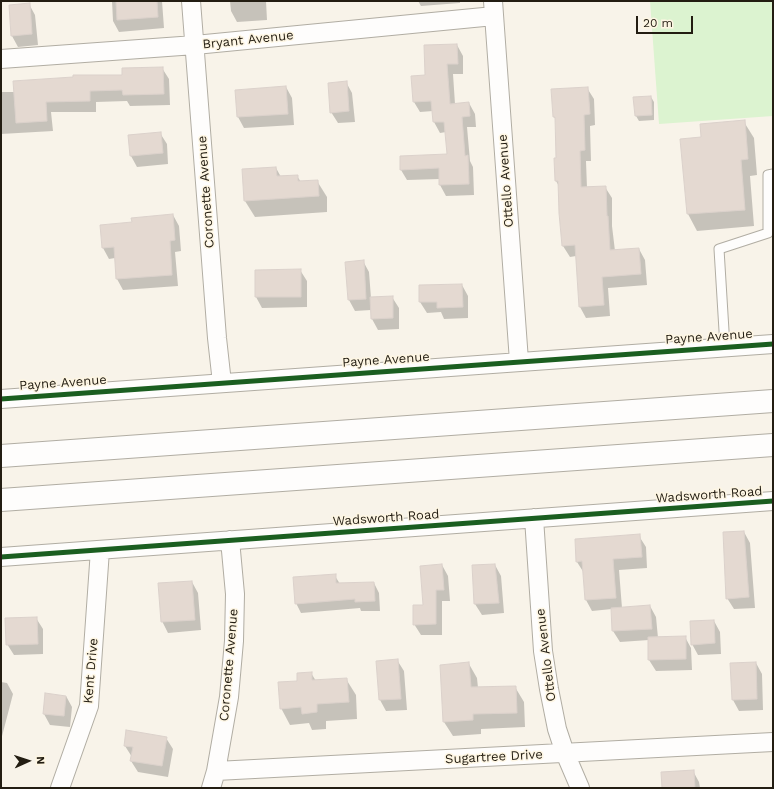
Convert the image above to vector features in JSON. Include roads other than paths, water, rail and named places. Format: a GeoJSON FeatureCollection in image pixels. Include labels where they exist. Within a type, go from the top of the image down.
{"type":"FeatureCollection","features":[{"type":"Feature","properties":{"kind":"highway"},"geometry":{"type":"LineString","coordinates":[[1,456],[773,401]]}},
{"type":"Feature","properties":{"kind":"highway"},"geometry":{"type":"LineString","coordinates":[[1,500],[773,445]]}},
{"type":"Feature","properties":{"kind":"street","name":"Coronette Avenue"},"geometry":{"type":"LineString","coordinates":[[191,1],[217,338],[222,383]]}},
{"type":"Feature","properties":{"kind":"street","name":"Bryant Avenue"},"geometry":{"type":"LineString","coordinates":[[1,59],[195,45],[494,8]]}},
{"type":"Feature","properties":{"kind":"street","name":"Ottello Avenue"},"geometry":{"type":"LineString","coordinates":[[494,8],[519,361]]}},
{"type":"Feature","properties":{"kind":"street","name":"Payne Avenue"},"geometry":{"type":"LineString","coordinates":[[1,399],[773,344]]}},
{"type":"Feature","properties":{"kind":"street","name":"Wadsworth Road"},"geometry":{"type":"LineString","coordinates":[[1,557],[773,501]]}},
{"type":"Feature","properties":{"kind":"street","name":"Ottello Avenue"},"geometry":{"type":"LineString","coordinates":[[534,518],[544,658],[548,689],[556,722],[566,753],[580,788]]}},
{"type":"Feature","properties":{"kind":"street","name":"Coronette Avenue"},"geometry":{"type":"LineString","coordinates":[[213,780],[228,698],[234,641],[235,594],[230,540]]}},
{"type":"Feature","properties":{"kind":"street","name":"Kent Drive"},"geometry":{"type":"LineString","coordinates":[[60,788],[89,706],[100,550]]}},
{"type":"Feature","properties":{"kind":"street","name":"Sugartree Drive"},"geometry":{"type":"LineString","coordinates":[[213,780],[566,753],[773,742]]}},
{"type":"Feature","properties":{"kind":"lane"},"geometry":{"type":"LineString","coordinates":[[725,347],[719,249],[768,233],[771,174]]}}]}
